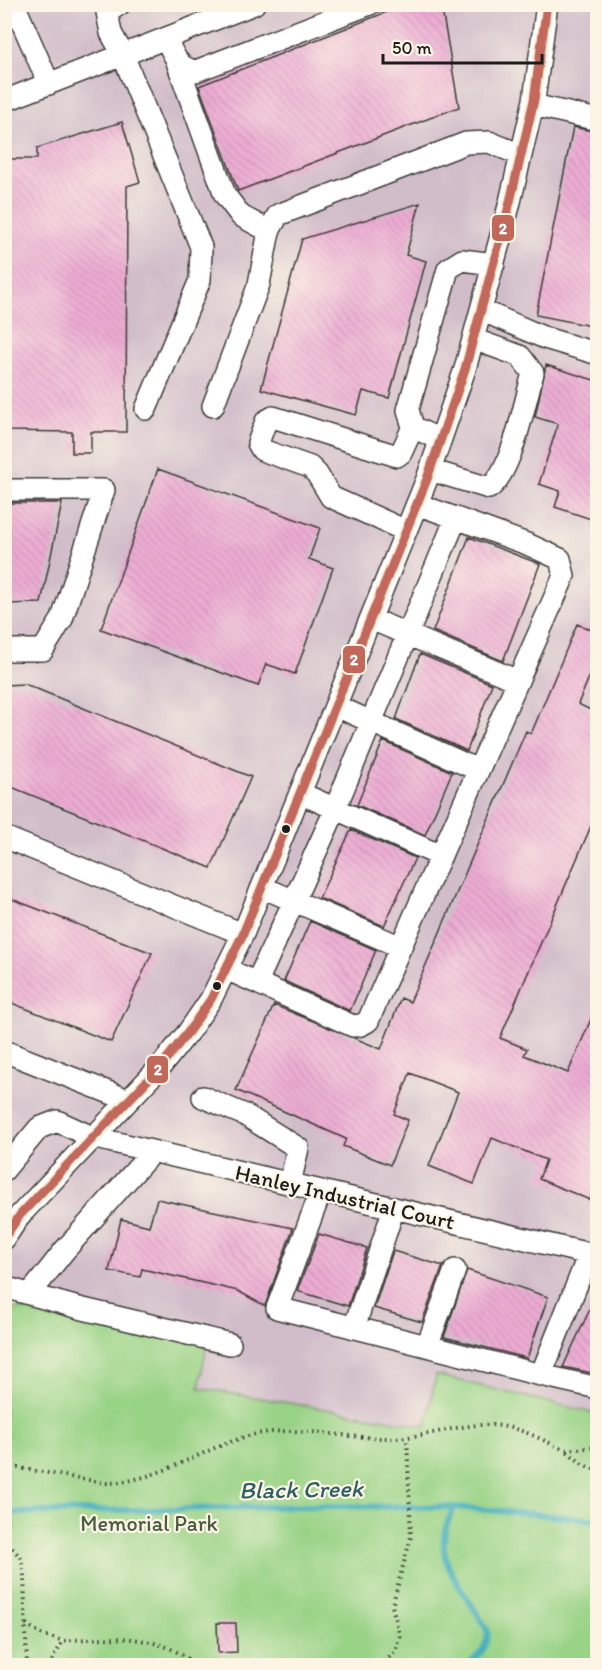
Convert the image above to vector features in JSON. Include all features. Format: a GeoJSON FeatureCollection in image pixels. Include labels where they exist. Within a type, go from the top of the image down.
{"type":"FeatureCollection","features":[{"type":"Feature","properties":{"kind":"street"},"geometry":{"type":"LineString","coordinates":[[14,4],[49,84]]}},
{"type":"Feature","properties":{"kind":"street"},"geometry":{"type":"LineString","coordinates":[[4,100],[254,4]]}},
{"type":"Feature","properties":{"kind":"street"},"geometry":{"type":"LineString","coordinates":[[177,62],[187,70],[196,71],[370,4]]}},
{"type":"Feature","properties":{"kind":"street"},"geometry":{"type":"LineString","coordinates":[[5,1236],[20,1215],[189,1031],[211,999],[243,934],[417,504],[440,440],[473,339],[521,155],[534,99],[547,4]]}},
{"type":"Feature","properties":{"kind":"street"},"geometry":{"type":"LineString","coordinates":[[110,7],[111,33],[123,55],[201,247],[200,280],[146,410]]}},
{"type":"Feature","properties":{"kind":"street"},"geometry":{"type":"LineString","coordinates":[[166,38],[177,62],[225,195],[241,216],[269,231]]}},
{"type":"Feature","properties":{"kind":"street"},"geometry":{"type":"LineString","coordinates":[[534,99],[597,106]]}},
{"type":"Feature","properties":{"kind":"street"},"geometry":{"type":"LineString","coordinates":[[534,99],[597,120]]}},
{"type":"Feature","properties":{"kind":"street"},"geometry":{"type":"LineString","coordinates":[[213,406],[260,284],[269,231],[278,215],[466,142],[489,142],[521,155]]}},
{"type":"Feature","properties":{"kind":"street"},"geometry":{"type":"LineString","coordinates":[[406,531],[332,497],[310,467],[262,450],[258,443],[266,421],[273,417],[397,456],[402,453],[448,269],[462,260],[494,264]]}},
{"type":"Feature","properties":{"kind":"street"},"geometry":{"type":"LineString","coordinates":[[481,310],[545,338],[597,354]]}},
{"type":"Feature","properties":{"kind":"street"},"geometry":{"type":"LineString","coordinates":[[430,470],[489,488],[496,482],[507,460],[532,373],[520,356],[473,339]]}},
{"type":"Feature","properties":{"kind":"street"},"geometry":{"type":"LineString","coordinates":[[411,419],[440,440]]}},
{"type":"Feature","properties":{"kind":"street"},"geometry":{"type":"LineString","coordinates":[[4,490],[104,490],[62,619],[43,650],[4,650]]}},
{"type":"Feature","properties":{"kind":"street"},"geometry":{"type":"LineString","coordinates":[[226,969],[353,1026],[361,1025],[368,1020],[564,576],[560,559],[417,504]]}},
{"type":"Feature","properties":{"kind":"street"},"geometry":{"type":"LineString","coordinates":[[257,982],[334,810],[456,518]]}},
{"type":"Feature","properties":{"kind":"street"},"geometry":{"type":"LineString","coordinates":[[371,619],[518,681]]}},
{"type":"Feature","properties":{"kind":"street"},"geometry":{"type":"LineString","coordinates":[[336,706],[478,770]]}},
{"type":"Feature","properties":{"kind":"street"},"geometry":{"type":"LineString","coordinates":[[300,793],[441,856]]}},
{"type":"Feature","properties":{"kind":"street"},"geometry":{"type":"LineString","coordinates":[[4,837],[243,934]]}},
{"type":"Feature","properties":{"kind":"street"},"geometry":{"type":"LineString","coordinates":[[262,887],[401,947]]}},
{"type":"Feature","properties":{"kind":"street"},"geometry":{"type":"LineString","coordinates":[[4,1051],[128,1100]]}},
{"type":"Feature","properties":{"kind":"street"},"geometry":{"type":"LineString","coordinates":[[203,1097],[245,1115],[298,1148],[290,1184]]}},
{"type":"Feature","properties":{"kind":"street","name":"Hanley Industrial Court"},"geometry":{"type":"LineString","coordinates":[[4,1170],[39,1128],[57,1121],[92,1137],[593,1255]]}},
{"type":"Feature","properties":{"kind":"street"},"geometry":{"type":"LineString","coordinates":[[30,1294],[64,1251],[152,1152]]}},
{"type":"Feature","properties":{"kind":"street"},"geometry":{"type":"LineString","coordinates":[[321,1191],[277,1308],[597,1388]]}},
{"type":"Feature","properties":{"kind":"street"},"geometry":{"type":"LineString","coordinates":[[354,1328],[394,1208]]}},
{"type":"Feature","properties":{"kind":"street"},"geometry":{"type":"LineString","coordinates":[[541,1375],[593,1255]]}},
{"type":"Feature","properties":{"kind":"street"},"geometry":{"type":"LineString","coordinates":[[427,1346],[455,1270]]}},
{"type":"Feature","properties":{"kind":"street"},"geometry":{"type":"LineString","coordinates":[[4,1287],[230,1344]]}},
{"type":"Feature","properties":{"kind":"path"},"geometry":{"type":"LineString","coordinates":[[27,1665],[25,1585],[21,1558],[7,1542],[7,1466],[106,1483],[121,1482],[150,1477],[234,1441],[265,1432],[407,1437],[462,1426],[502,1426],[533,1435],[565,1450],[584,1465],[597,1471]]}},
{"type":"Feature","properties":{"kind":"path"},"geometry":{"type":"LineString","coordinates":[[380,1665],[395,1652],[398,1644],[399,1628],[392,1614],[392,1606],[411,1537],[407,1437]]}},
{"type":"Feature","properties":{"kind":"path"},"geometry":{"type":"LineString","coordinates":[[565,1450],[597,1447]]}},
{"type":"Feature","properties":{"kind":"path"},"geometry":{"type":"LineString","coordinates":[[26,1623],[41,1634],[63,1641],[94,1638],[147,1640],[175,1650],[196,1665]]}},
{"type":"Feature","properties":{"kind":"path"},"geometry":{"type":"LineString","coordinates":[[49,1665],[63,1641]]}},
{"type":"Feature","properties":{"kind":"shaded area"},"geometry":{"type":"Polygon","coordinates":[[[4,5],[597,5],[597,1414],[436,1376],[426,1426],[198,1388],[206,1342],[22,1308],[5,1288],[4,5]]]}},
{"type":"Feature","properties":{"kind":"green space","name":"Memorial Park"},"geometry":{"type":"Polygon","coordinates":[[[16,1308],[207,1342],[199,1388],[426,1426],[436,1375],[597,1414],[597,1665],[5,1666],[4,1327],[7,1315],[16,1308]]]}},
{"type":"Feature","properties":{"kind":"building"},"geometry":{"type":"Polygon","coordinates":[[[407,4],[441,4],[459,107],[238,191],[199,86],[407,4]]]}},
{"type":"Feature","properties":{"kind":"building"},"geometry":{"type":"Polygon","coordinates":[[[122,122],[140,182],[127,186],[126,432],[91,432],[91,453],[72,453],[72,432],[5,431],[4,159],[37,159],[37,148],[122,122]]]}},
{"type":"Feature","properties":{"kind":"building"},"geometry":{"type":"Polygon","coordinates":[[[573,127],[597,132],[597,327],[536,315],[573,127]]]}},
{"type":"Feature","properties":{"kind":"building"},"geometry":{"type":"Polygon","coordinates":[[[420,203],[406,255],[426,261],[389,398],[363,391],[356,415],[261,389],[302,239],[420,203]]]}},
{"type":"Feature","properties":{"kind":"building"},"geometry":{"type":"Polygon","coordinates":[[[546,365],[597,381],[597,521],[555,507],[560,491],[539,484],[558,424],[535,417],[546,365]]]}},
{"type":"Feature","properties":{"kind":"building"},"geometry":{"type":"Polygon","coordinates":[[[158,469],[320,528],[309,559],[333,568],[295,674],[266,664],[258,686],[101,629],[158,469]]]}},
{"type":"Feature","properties":{"kind":"building"},"geometry":{"type":"Polygon","coordinates":[[[4,503],[62,503],[41,603],[4,604],[4,503]]]}},
{"type":"Feature","properties":{"kind":"building"},"geometry":{"type":"Polygon","coordinates":[[[469,537],[540,564],[503,661],[433,631],[469,537]]]}},
{"type":"Feature","properties":{"kind":"building"},"geometry":{"type":"Polygon","coordinates":[[[577,624],[597,632],[597,658],[578,704],[597,713],[597,812],[500,1038],[527,1049],[524,1055],[568,1073],[597,1005],[597,1182],[590,1200],[539,1179],[546,1160],[492,1138],[474,1184],[429,1166],[458,1092],[410,1073],[394,1114],[408,1120],[390,1165],[343,1146],[346,1139],[236,1090],[274,1005],[381,1049],[401,998],[410,1002],[526,731],[531,734],[577,624]]]}},
{"type":"Feature","properties":{"kind":"building"},"geometry":{"type":"Polygon","coordinates":[[[420,654],[492,684],[467,751],[396,719],[420,654]]]}},
{"type":"Feature","properties":{"kind":"building"},"geometry":{"type":"Polygon","coordinates":[[[25,684],[251,777],[211,868],[4,784],[4,685],[25,684]]]}},
{"type":"Feature","properties":{"kind":"building"},"geometry":{"type":"Polygon","coordinates":[[[383,741],[452,772],[425,835],[357,805],[383,741]]]}},
{"type":"Feature","properties":{"kind":"building"},"geometry":{"type":"Polygon","coordinates":[[[351,830],[415,858],[384,926],[319,898],[351,830]]]}},
{"type":"Feature","properties":{"kind":"building"},"geometry":{"type":"Polygon","coordinates":[[[4,896],[152,953],[111,1042],[4,1000],[4,896]]]}},
{"type":"Feature","properties":{"kind":"building"},"geometry":{"type":"Polygon","coordinates":[[[310,921],[376,950],[350,1011],[284,981],[310,921]]]}},
{"type":"Feature","properties":{"kind":"building"},"geometry":{"type":"Polygon","coordinates":[[[157,1199],[293,1228],[265,1306],[238,1291],[142,1269],[140,1277],[109,1271],[121,1219],[149,1226],[157,1199]]]}},
{"type":"Feature","properties":{"kind":"building"},"geometry":{"type":"Polygon","coordinates":[[[319,1234],[367,1248],[348,1306],[297,1291],[319,1234]]]}},
{"type":"Feature","properties":{"kind":"building"},"geometry":{"type":"Polygon","coordinates":[[[393,1251],[443,1266],[422,1322],[374,1308],[393,1251]]]}},
{"type":"Feature","properties":{"kind":"building"},"geometry":{"type":"Polygon","coordinates":[[[467,1270],[548,1297],[527,1358],[444,1337],[467,1270]]]}},
{"type":"Feature","properties":{"kind":"building"},"geometry":{"type":"Polygon","coordinates":[[[597,1294],[597,1374],[563,1367],[597,1294]]]}},
{"type":"Feature","properties":{"kind":"building"},"geometry":{"type":"Polygon","coordinates":[[[217,1623],[236,1623],[237,1652],[218,1653],[217,1623]]]}},
{"type":"Feature","properties":{"kind":"waterway","name":"Black Creek"},"geometry":{"type":"LineString","coordinates":[[4,1513],[311,1506],[455,1507],[598,1520]]}},
{"type":"Feature","properties":{"kind":"waterway"},"geometry":{"type":"LineString","coordinates":[[455,1507],[446,1526],[444,1542],[446,1558],[452,1573],[488,1632],[484,1647],[467,1666]]}},
{"type":"Feature","properties":{"kind":"transit line","name":"2"},"geometry":{"type":"LineString","coordinates":[[4,1238],[20,1215],[161,1066],[189,1031],[211,999],[243,934],[427,479],[465,369],[509,206],[534,100],[547,4]]}}]}
